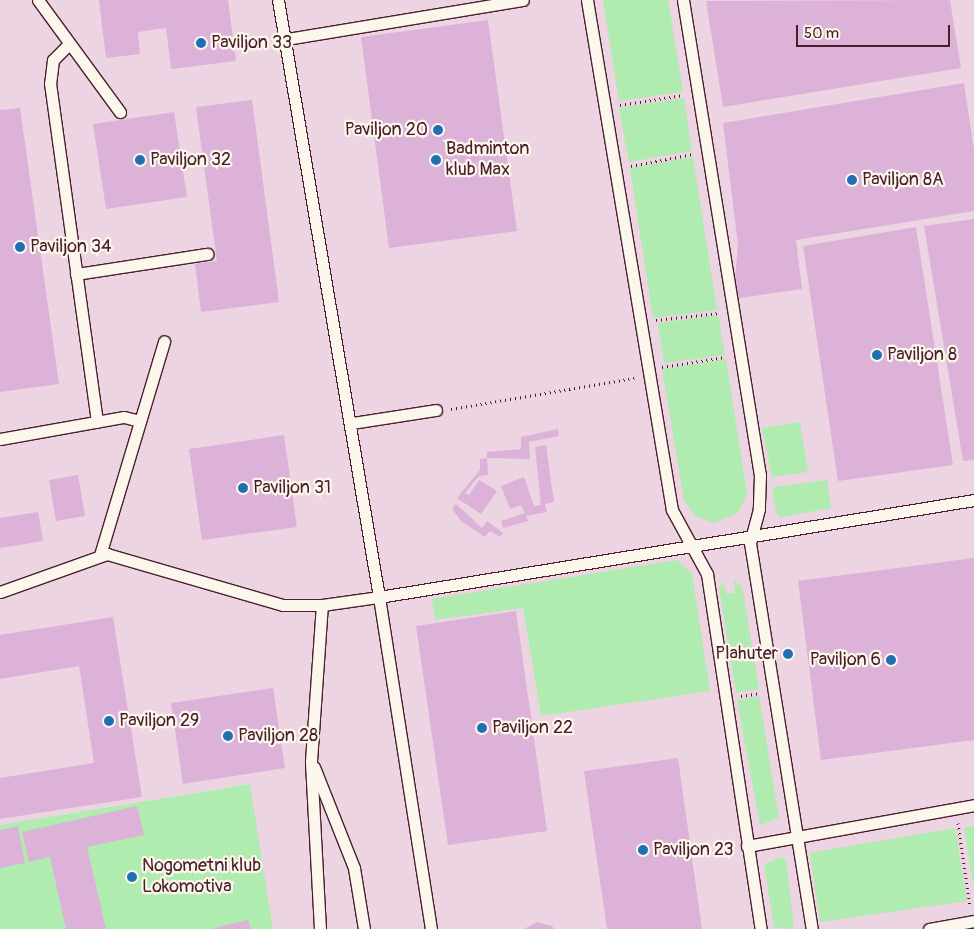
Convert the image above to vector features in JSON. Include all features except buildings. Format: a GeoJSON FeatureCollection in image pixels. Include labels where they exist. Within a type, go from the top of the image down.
{"type":"FeatureCollection","features":[{"type":"Feature","properties":{"kind":"lane"},"geometry":{"type":"LineString","coordinates":[[38,0],[68,45],[120,112]]}},
{"type":"Feature","properties":{"kind":"lane"},"geometry":{"type":"LineString","coordinates":[[278,0],[287,39],[352,423],[431,929]]}},
{"type":"Feature","properties":{"kind":"lane"},"geometry":{"type":"LineString","coordinates":[[287,39],[523,0]]}},
{"type":"Feature","properties":{"kind":"lane"},"geometry":{"type":"LineString","coordinates":[[587,0],[672,510],[693,545],[707,574],[761,929]]}},
{"type":"Feature","properties":{"kind":"lane"},"geometry":{"type":"LineString","coordinates":[[683,0],[760,475],[760,509],[751,536],[812,929]]}},
{"type":"Feature","properties":{"kind":"lane"},"geometry":{"type":"LineString","coordinates":[[68,45],[53,60],[50,83],[97,422]]}},
{"type":"Feature","properties":{"kind":"lane"},"geometry":{"type":"LineString","coordinates":[[76,274],[206,254]]}},
{"type":"Feature","properties":{"kind":"lane"},"geometry":{"type":"LineString","coordinates":[[100,555],[164,341]]}},
{"type":"Feature","properties":{"kind":"lane"},"geometry":{"type":"LineString","coordinates":[[352,423],[436,410]]}},
{"type":"Feature","properties":{"kind":"lane"},"geometry":{"type":"LineString","coordinates":[[0,439],[124,417],[140,421]]}},
{"type":"Feature","properties":{"kind":"lane"},"geometry":{"type":"LineString","coordinates":[[0,592],[100,555],[128,558],[283,605],[322,605],[974,500]]}},
{"type":"Feature","properties":{"kind":"lane"},"geometry":{"type":"LineString","coordinates":[[320,929],[311,761],[322,605]]}},
{"type":"Feature","properties":{"kind":"lane"},"geometry":{"type":"LineString","coordinates":[[311,761],[354,868],[364,929]]}},
{"type":"Feature","properties":{"kind":"lane"},"geometry":{"type":"LineString","coordinates":[[748,846],[974,806]]}},
{"type":"Feature","properties":{"kind":"lane"},"geometry":{"type":"LineString","coordinates":[[929,929],[973,921]]}},
{"type":"Feature","properties":{"kind":"path"},"geometry":{"type":"LineString","coordinates":[[605,108],[698,92]]}},
{"type":"Feature","properties":{"kind":"path"},"geometry":{"type":"LineString","coordinates":[[615,169],[707,152]]}},
{"type":"Feature","properties":{"kind":"path"},"geometry":{"type":"LineString","coordinates":[[641,322],[734,311]]}},
{"type":"Feature","properties":{"kind":"path"},"geometry":{"type":"LineString","coordinates":[[436,410],[627,382],[648,369],[741,355]]}},
{"type":"Feature","properties":{"kind":"path"},"geometry":{"type":"LineString","coordinates":[[725,699],[774,691]]}},
{"type":"Feature","properties":{"kind":"path"},"geometry":{"type":"LineString","coordinates":[[956,809],[973,921]]}},
{"type":"Feature","properties":{"kind":"shaded area"},"geometry":{"type":"Polygon","coordinates":[[[0,0],[974,0],[974,929],[273,929],[249,784],[0,825],[0,0]]]}},
{"type":"Feature","properties":{"kind":"green space"},"geometry":{"type":"Polygon","coordinates":[[[603,0],[668,0],[683,92],[619,101],[603,0]]]}},
{"type":"Feature","properties":{"kind":"green space"},"geometry":{"type":"Polygon","coordinates":[[[684,98],[692,151],[629,162],[619,108],[684,98]]]}},
{"type":"Feature","properties":{"kind":"green space"},"geometry":{"type":"Polygon","coordinates":[[[693,157],[717,310],[653,318],[630,168],[693,157]]]}},
{"type":"Feature","properties":{"kind":"green space"},"geometry":{"type":"Polygon","coordinates":[[[718,315],[725,355],[664,363],[658,323],[718,315]]]}},
{"type":"Feature","properties":{"kind":"green space"},"geometry":{"type":"Polygon","coordinates":[[[726,359],[747,494],[738,513],[714,523],[695,516],[684,500],[662,369],[726,359]]]}},
{"type":"Feature","properties":{"kind":"green space"},"geometry":{"type":"Polygon","coordinates":[[[800,422],[808,472],[772,477],[762,428],[800,422]]]}},
{"type":"Feature","properties":{"kind":"green space"},"geometry":{"type":"Polygon","coordinates":[[[827,480],[831,508],[781,517],[777,514],[772,492],[775,487],[827,480]]]}},
{"type":"Feature","properties":{"kind":"green space"},"geometry":{"type":"Polygon","coordinates":[[[677,560],[692,573],[710,691],[541,716],[523,608],[435,620],[432,599],[677,560]]]}},
{"type":"Feature","properties":{"kind":"green space"},"geometry":{"type":"Polygon","coordinates":[[[734,581],[742,586],[759,689],[736,693],[719,587],[724,582],[726,594],[735,593],[734,581]]]}},
{"type":"Feature","properties":{"kind":"green space"},"geometry":{"type":"Polygon","coordinates":[[[759,696],[779,818],[760,825],[737,700],[759,696]]]}},
{"type":"Feature","properties":{"kind":"green space","name":"Nogometni klub Lokomotiva"},"geometry":{"type":"Polygon","coordinates":[[[250,784],[273,929],[0,929],[0,825],[250,784]]]}},
{"type":"Feature","properties":{"kind":"green space"},"geometry":{"type":"Polygon","coordinates":[[[974,826],[974,889],[964,828],[974,826]]]}},
{"type":"Feature","properties":{"kind":"green space"},"geometry":{"type":"Polygon","coordinates":[[[955,828],[967,901],[820,922],[810,853],[955,828]]]}},
{"type":"Feature","properties":{"kind":"green space"},"geometry":{"type":"Polygon","coordinates":[[[782,857],[786,860],[794,929],[774,927],[764,864],[782,857]]]}},
{"type":"Feature","properties":{"kind":"place","name":"Paviljon 33"},"geometry":{"type":"Point","coordinates":[201,43]}},
{"type":"Feature","properties":{"kind":"place","name":"Paviljon 20"},"geometry":{"type":"Point","coordinates":[438,130]}},
{"type":"Feature","properties":{"kind":"place","name":"Paviljon 32"},"geometry":{"type":"Point","coordinates":[140,160]}},
{"type":"Feature","properties":{"kind":"place","name":"Badminton klub Max"},"geometry":{"type":"Point","coordinates":[436,160]}},
{"type":"Feature","properties":{"kind":"place","name":"Paviljon 8A"},"geometry":{"type":"Point","coordinates":[852,180]}},
{"type":"Feature","properties":{"kind":"place","name":"Paviljon 34"},"geometry":{"type":"Point","coordinates":[20,247]}},
{"type":"Feature","properties":{"kind":"place","name":"Paviljon 8"},"geometry":{"type":"Point","coordinates":[877,355]}},
{"type":"Feature","properties":{"kind":"place","name":"Paviljon 31"},"geometry":{"type":"Point","coordinates":[243,488]}},
{"type":"Feature","properties":{"kind":"place","name":"Plahuter"},"geometry":{"type":"Point","coordinates":[788,654]}},
{"type":"Feature","properties":{"kind":"place","name":"Paviljon 6"},"geometry":{"type":"Point","coordinates":[891,660]}},
{"type":"Feature","properties":{"kind":"place","name":"Paviljon 29"},"geometry":{"type":"Point","coordinates":[109,721]}},
{"type":"Feature","properties":{"kind":"place","name":"Paviljon 22"},"geometry":{"type":"Point","coordinates":[482,728]}},
{"type":"Feature","properties":{"kind":"place","name":"Paviljon 28"},"geometry":{"type":"Point","coordinates":[228,736]}},
{"type":"Feature","properties":{"kind":"place","name":"Paviljon 23"},"geometry":{"type":"Point","coordinates":[643,850]}},
{"type":"Feature","properties":{"kind":"place","name":"Nogometni klub Lokomotiva"},"geometry":{"type":"Point","coordinates":[132,877]}}]}
